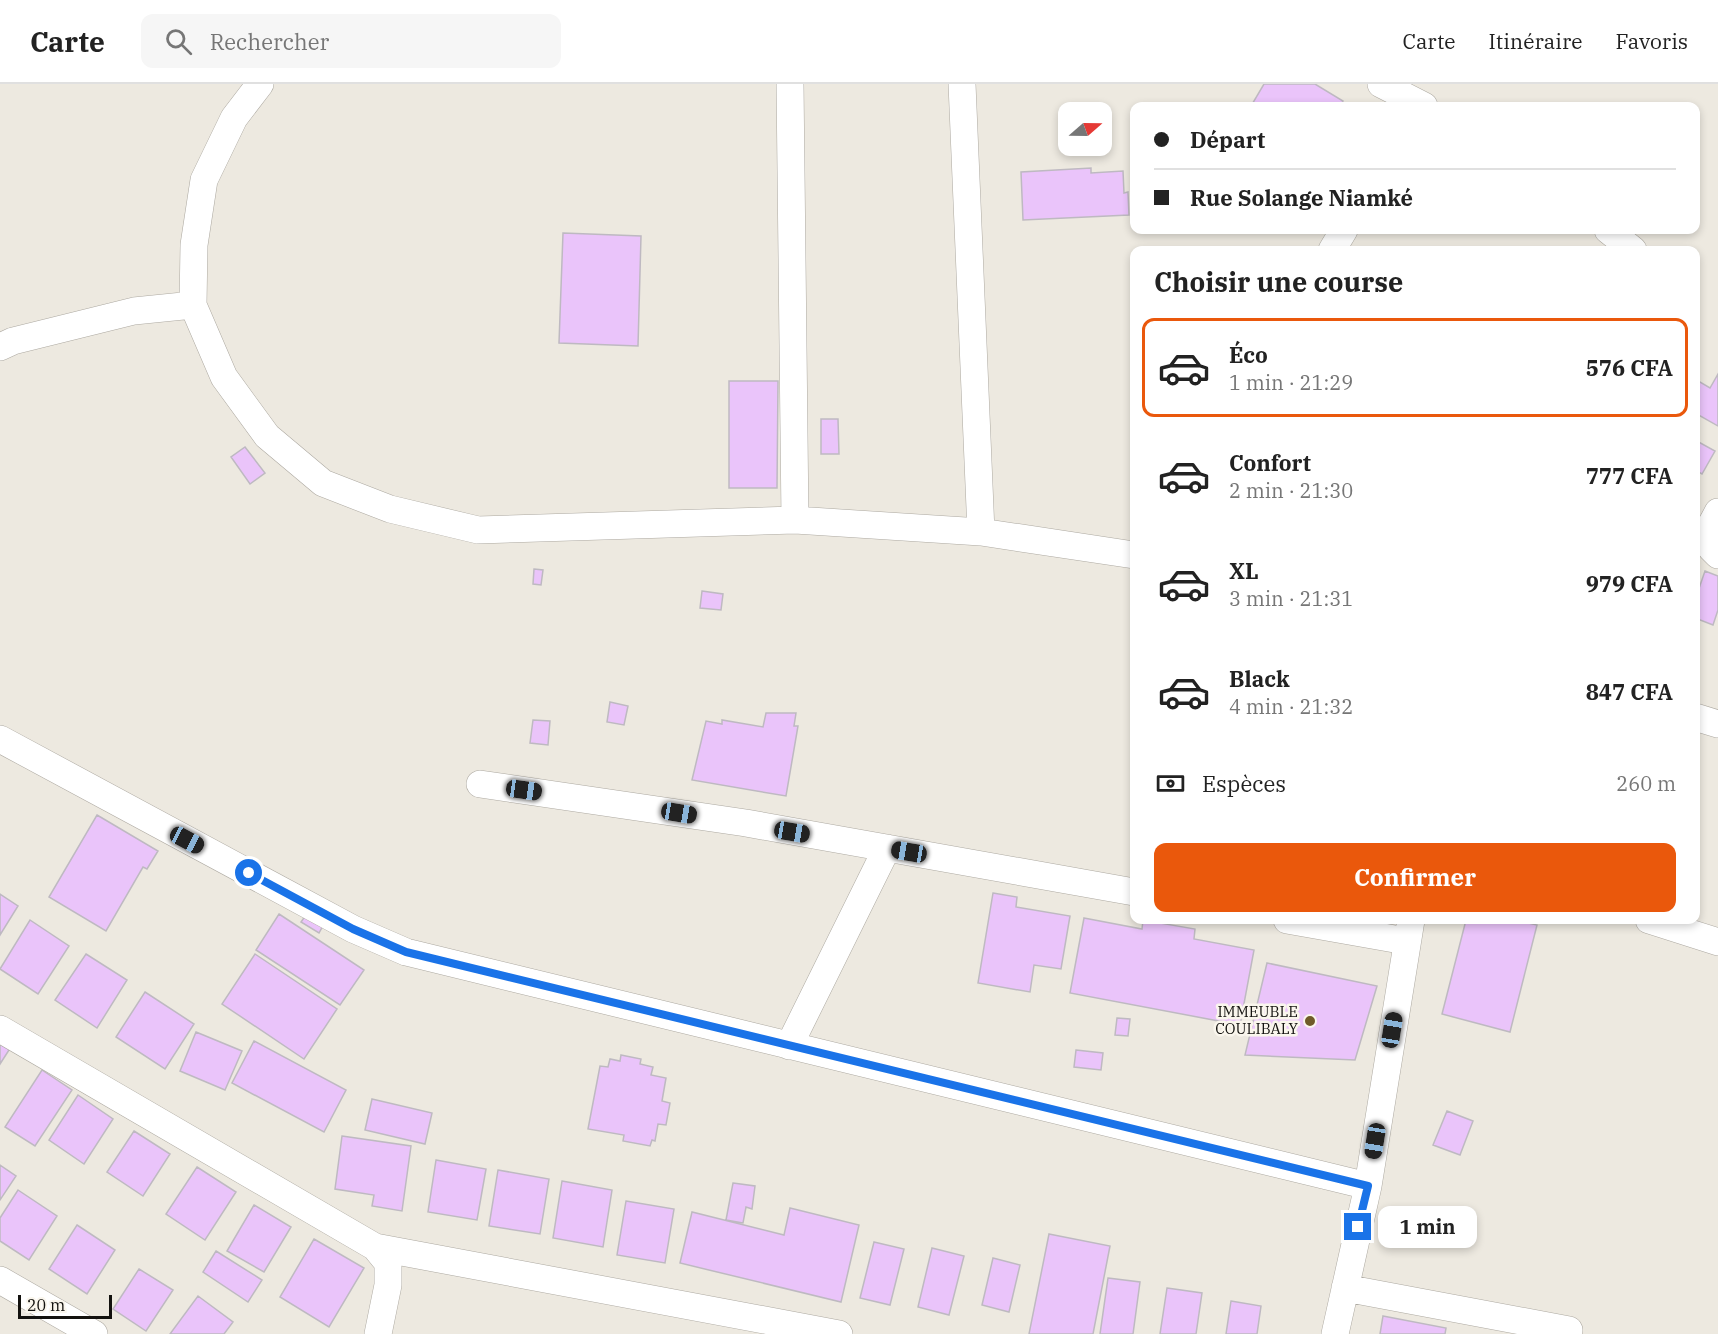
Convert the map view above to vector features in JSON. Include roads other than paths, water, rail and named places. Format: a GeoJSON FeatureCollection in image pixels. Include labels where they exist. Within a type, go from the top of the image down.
{"type":"FeatureCollection","features":[{"type":"Feature","properties":{"kind":"street"},"geometry":{"type":"LineString","coordinates":[[260,84],[234,118],[204,180],[194,245],[193,305],[224,377],[267,436],[323,483],[390,509],[478,530],[795,520],[981,532],[1130,554]]}},
{"type":"Feature","properties":{"kind":"street"},"geometry":{"type":"LineString","coordinates":[[790,84],[795,520]]}},
{"type":"Feature","properties":{"kind":"street"},"geometry":{"type":"LineString","coordinates":[[962,84],[981,532]]}},
{"type":"Feature","properties":{"kind":"street"},"geometry":{"type":"LineString","coordinates":[[1381,84],[1418,99]]}},
{"type":"Feature","properties":{"kind":"street"},"geometry":{"type":"LineString","coordinates":[[1613,234],[1629,246]]}},
{"type":"Feature","properties":{"kind":"street"},"geometry":{"type":"LineString","coordinates":[[4,336],[134,311],[193,305]]}},
{"type":"Feature","properties":{"kind":"street"},"geometry":{"type":"LineString","coordinates":[[1718,512],[1711,525],[1711,548],[1718,555]]}},
{"type":"Feature","properties":{"kind":"street"},"geometry":{"type":"LineString","coordinates":[[1700,719],[1718,724]]}},
{"type":"Feature","properties":{"kind":"street"},"geometry":{"type":"LineString","coordinates":[[0,740],[353,929],[406,952],[1368,1186]]}},
{"type":"Feature","properties":{"kind":"street"},"geometry":{"type":"LineString","coordinates":[[480,784],[746,823],[1130,891]]}},
{"type":"Feature","properties":{"kind":"street"},"geometry":{"type":"LineString","coordinates":[[789,1047],[886,848]]}},
{"type":"Feature","properties":{"kind":"street"},"geometry":{"type":"LineString","coordinates":[[1335,1334],[1368,1186],[1409,930],[1336,924]]}},
{"type":"Feature","properties":{"kind":"street"},"geometry":{"type":"LineString","coordinates":[[1662,924],[1718,942]]}},
{"type":"Feature","properties":{"kind":"street"},"geometry":{"type":"LineString","coordinates":[[0,1029],[375,1247],[839,1334]]}},
{"type":"Feature","properties":{"kind":"street"},"geometry":{"type":"LineString","coordinates":[[375,1247],[388,1263],[388,1285],[378,1334]]}},
{"type":"Feature","properties":{"kind":"street"},"geometry":{"type":"LineString","coordinates":[[0,1280],[94,1334]]}},
{"type":"Feature","properties":{"kind":"street"},"geometry":{"type":"LineString","coordinates":[[1345,1288],[1569,1330]]}},
{"type":"Feature","properties":{"kind":"place","name":"IMMEUBLE COULIBALY"},"geometry":{"type":"Point","coordinates":[1310,1021]}}]}
